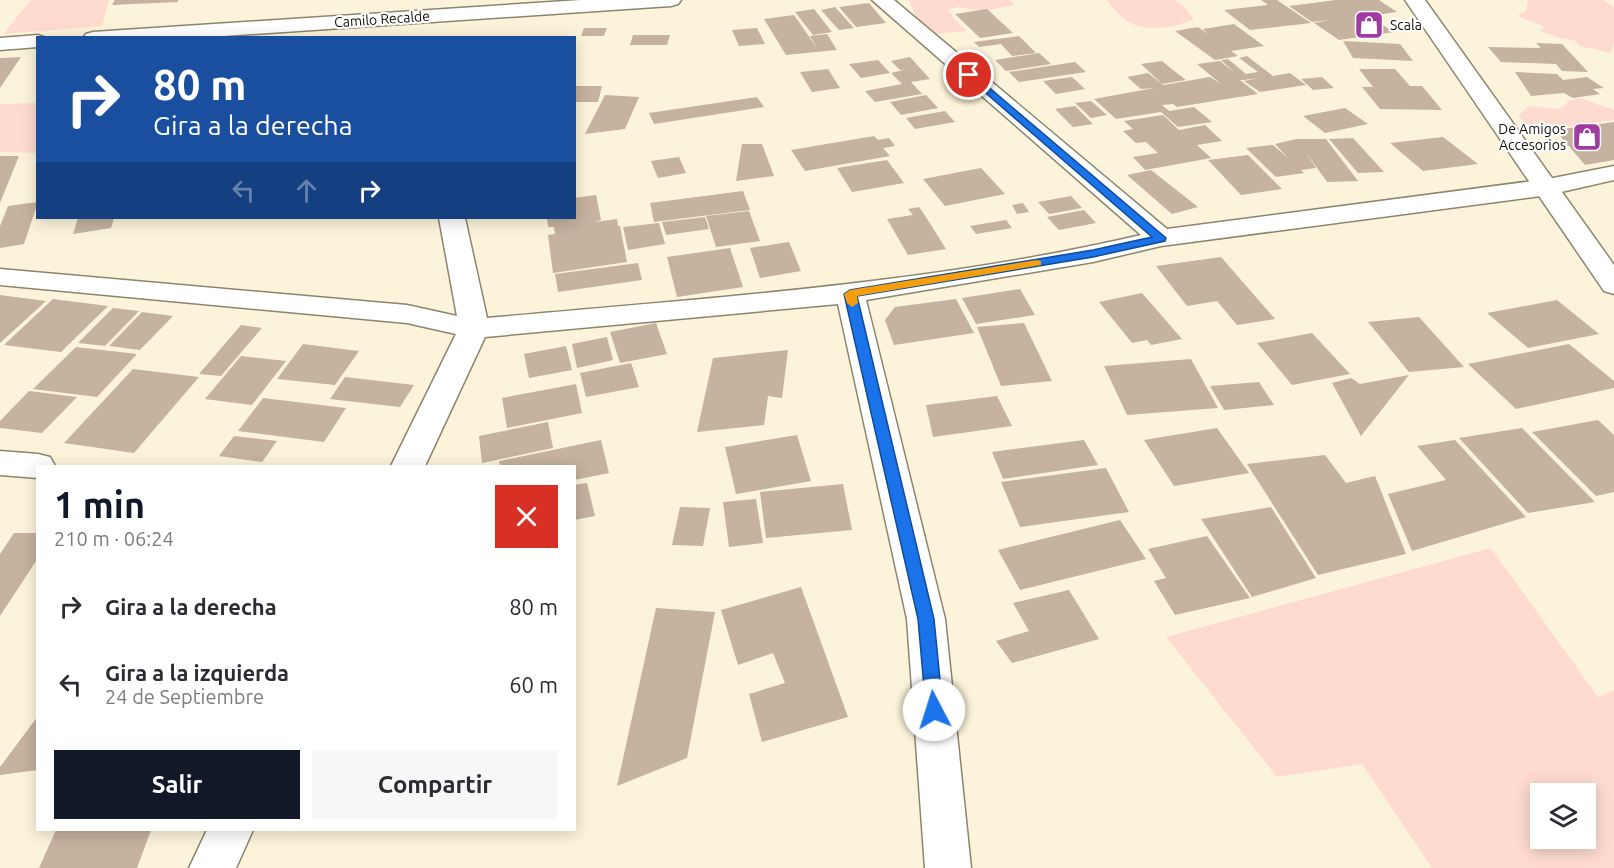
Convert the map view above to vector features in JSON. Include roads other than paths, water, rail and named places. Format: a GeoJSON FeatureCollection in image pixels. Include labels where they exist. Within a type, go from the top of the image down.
{"type":"FeatureCollection","features":[{"type":"Feature","properties":{"kind":"street","name":"Camilo Recalde"},"geometry":{"type":"LineString","coordinates":[[114,36],[411,8],[671,0]]}},
{"type":"Feature","properties":{"kind":"street"},"geometry":{"type":"LineString","coordinates":[[882,0],[1161,238]]}},
{"type":"Feature","properties":{"kind":"street"},"geometry":{"type":"LineString","coordinates":[[1415,0],[1548,187],[1614,285]]}},
{"type":"Feature","properties":{"kind":"street"},"geometry":{"type":"LineString","coordinates":[[411,8],[418,36]]}},
{"type":"Feature","properties":{"kind":"street"},"geometry":{"type":"LineString","coordinates":[[0,44],[36,41]]}},
{"type":"Feature","properties":{"kind":"street"},"geometry":{"type":"LineString","coordinates":[[0,277],[407,314],[474,329],[850,294],[1093,254],[1161,238],[1548,187],[1614,174]]}},
{"type":"Feature","properties":{"kind":"street"},"geometry":{"type":"LineString","coordinates":[[408,465],[474,329],[452,219]]}},
{"type":"Feature","properties":{"kind":"street"},"geometry":{"type":"LineString","coordinates":[[850,294],[926,619],[948,868]]}},
{"type":"Feature","properties":{"kind":"street"},"geometry":{"type":"LineString","coordinates":[[212,868],[230,831]]}},
{"type":"Feature","properties":{"kind":"place","name":"Scala"},"geometry":{"type":"Point","coordinates":[1369,25]}},
{"type":"Feature","properties":{"kind":"place","name":"De Amigos Accesorios"},"geometry":{"type":"Point","coordinates":[1587,137]}}]}
